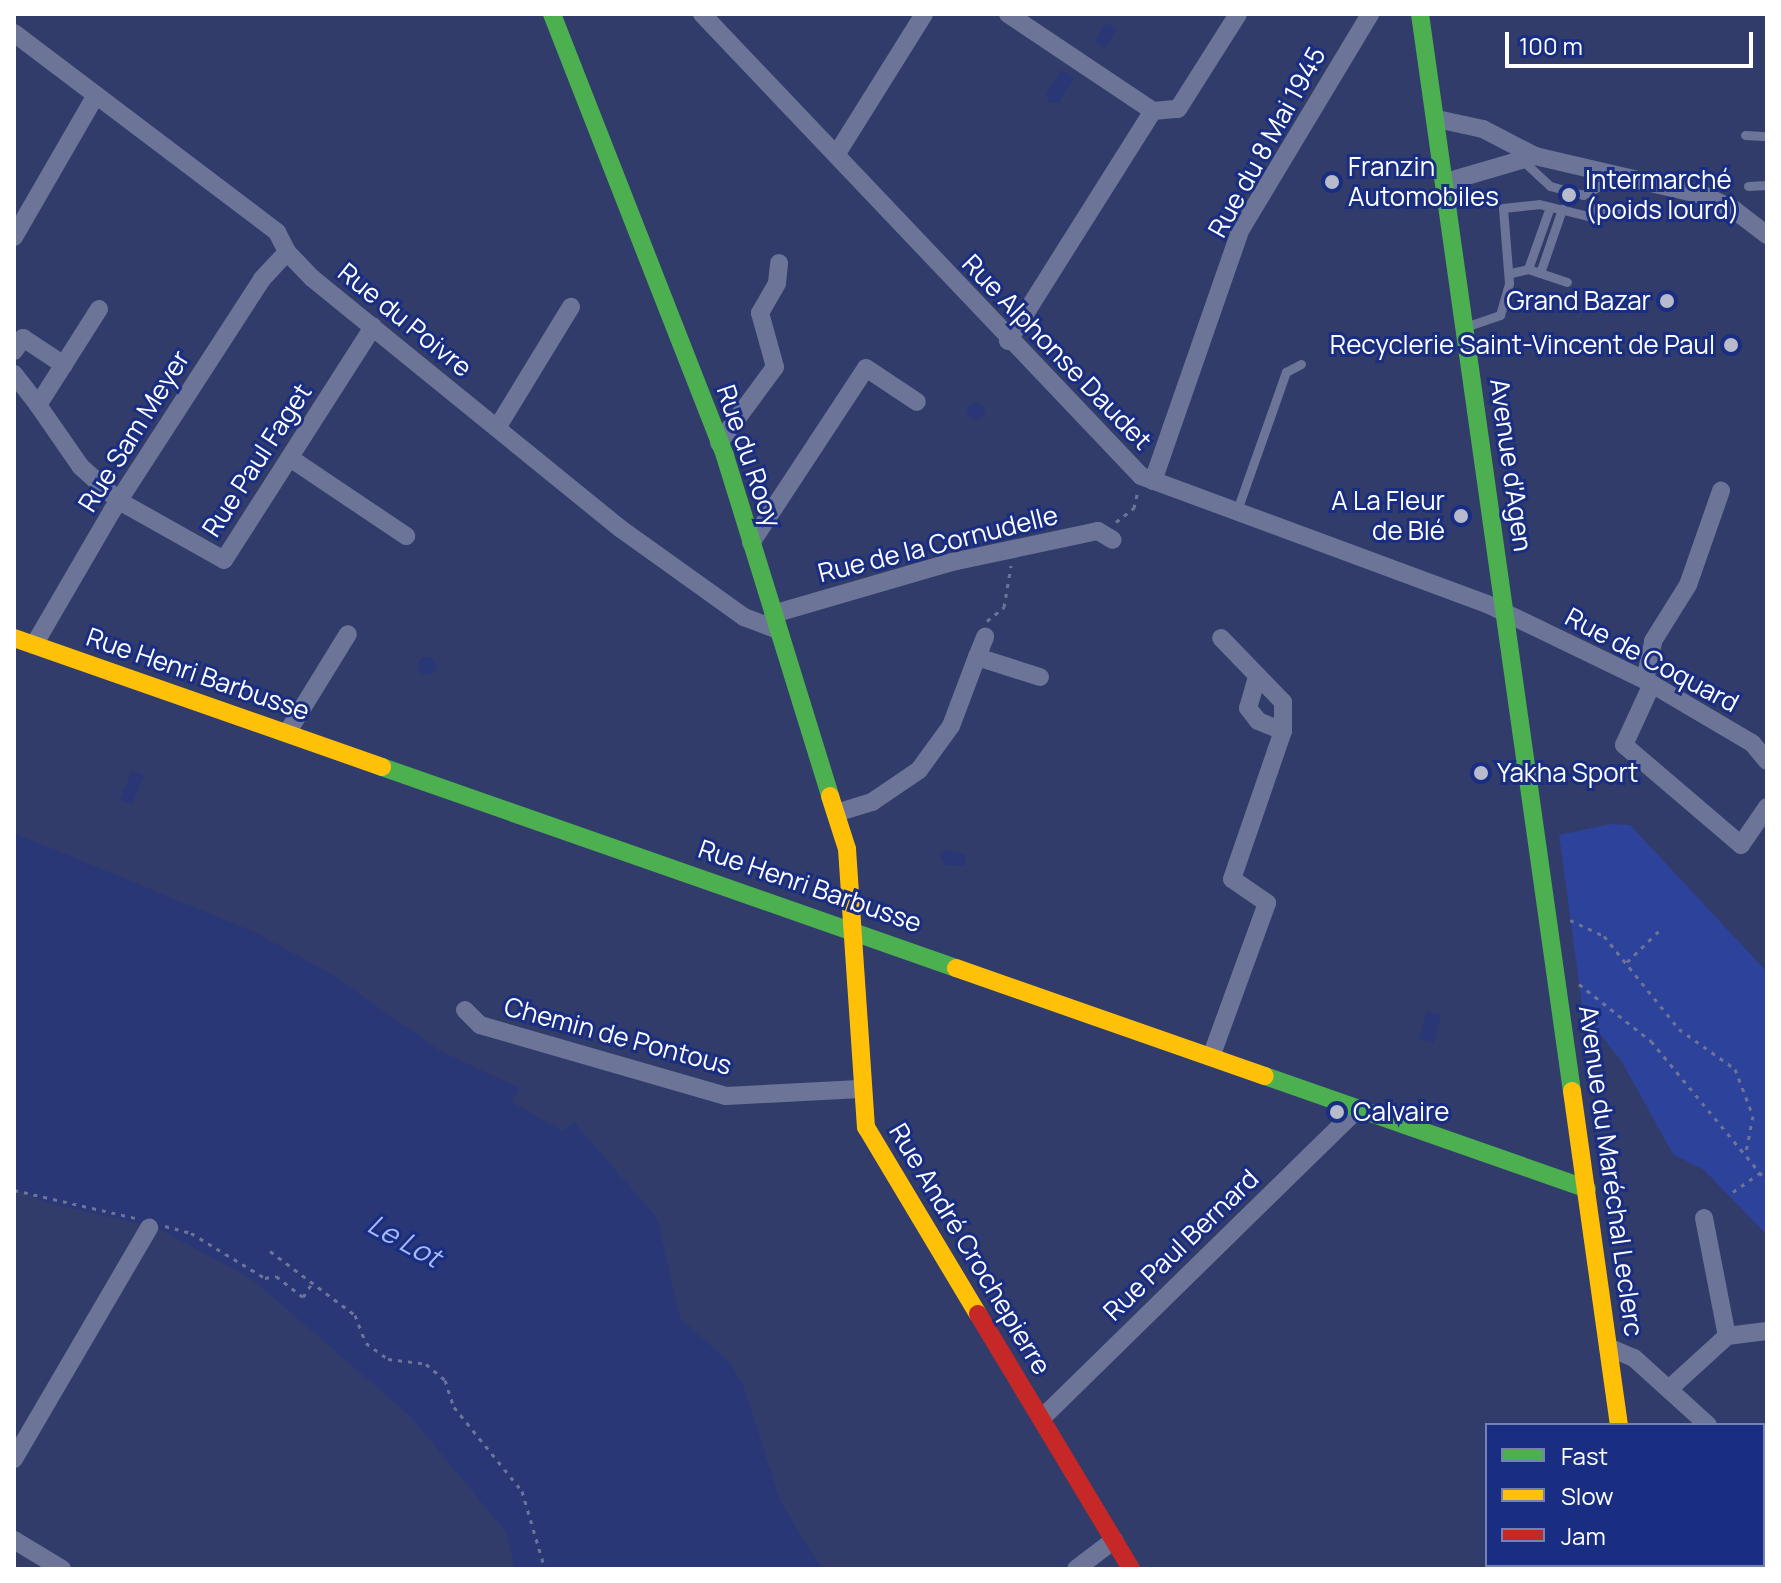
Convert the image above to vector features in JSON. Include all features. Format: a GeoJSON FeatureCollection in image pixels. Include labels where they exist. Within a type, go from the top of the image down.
{"type":"FeatureCollection","features":[{"type":"Feature","properties":{"kind":"main road","name":"Rue du Rooy"},"geometry":{"type":"LineString","coordinates":[[552,14],[719,443],[847,849],[852,928]]}},
{"type":"Feature","properties":{"kind":"main road","name":"Avenue d'Agen"},"geometry":{"type":"LineString","coordinates":[[1420,14],[1551,924]]}},
{"type":"Feature","properties":{"kind":"main road","name":"Rue Henri Barbusse"},"geometry":{"type":"LineString","coordinates":[[14,638],[852,928],[1357,1110],[1587,1189]]}},
{"type":"Feature","properties":{"kind":"main road","name":"Avenue du Maréchal Leclerc"},"geometry":{"type":"LineString","coordinates":[[1551,924],[1619,1423]]}},
{"type":"Feature","properties":{"kind":"main road","name":"Rue André Crochepierre"},"geometry":{"type":"LineString","coordinates":[[852,928],[860,1089],[866,1127],[1131,1569]]}},
{"type":"Feature","properties":{"kind":"street","name":"Rue Alphonse Daudet"},"geometry":{"type":"LineString","coordinates":[[702,14],[1008,341],[1147,478],[1506,614]]}},
{"type":"Feature","properties":{"kind":"street"},"geometry":{"type":"LineString","coordinates":[[836,155],[924,14]]}},
{"type":"Feature","properties":{"kind":"street"},"geometry":{"type":"LineString","coordinates":[[1010,15],[1153,111],[1178,109],[1238,14]]}},
{"type":"Feature","properties":{"kind":"street","name":"Rue du 8 Mai 1945"},"geometry":{"type":"LineString","coordinates":[[1147,478],[1241,229],[1370,14]]}},
{"type":"Feature","properties":{"kind":"street","name":"Rue du Poivre"},"geometry":{"type":"LineString","coordinates":[[14,33],[277,232],[287,252],[373,327],[621,529],[731,609],[776,622]]}},
{"type":"Feature","properties":{"kind":"street"},"geometry":{"type":"LineString","coordinates":[[14,237],[96,95]]}},
{"type":"Feature","properties":{"kind":"street"},"geometry":{"type":"LineString","coordinates":[[1008,341],[1153,111]]}},
{"type":"Feature","properties":{"kind":"street"},"geometry":{"type":"LineString","coordinates":[[1437,119],[1483,129],[1528,158],[1703,195],[1733,209],[1767,235]]}},
{"type":"Feature","properties":{"kind":"street"},"geometry":{"type":"LineString","coordinates":[[1446,182],[1528,158]]}},
{"type":"Feature","properties":{"kind":"street","name":"Rue Sam Meyer"},"geometry":{"type":"LineString","coordinates":[[34,645],[119,501],[262,279],[287,252]]}},
{"type":"Feature","properties":{"kind":"street"},"geometry":{"type":"LineString","coordinates":[[719,443],[775,367],[760,313],[777,283],[779,263]]}},
{"type":"Feature","properties":{"kind":"street"},"geometry":{"type":"LineString","coordinates":[[497,428],[571,307]]}},
{"type":"Feature","properties":{"kind":"street"},"geometry":{"type":"LineString","coordinates":[[38,405],[99,309]]}},
{"type":"Feature","properties":{"kind":"street","name":"Rue Paul Faget"},"geometry":{"type":"LineString","coordinates":[[119,501],[224,560],[373,327]]}},
{"type":"Feature","properties":{"kind":"street"},"geometry":{"type":"LineString","coordinates":[[14,351],[23,338],[64,365]]}},
{"type":"Feature","properties":{"kind":"street"},"geometry":{"type":"LineString","coordinates":[[751,543],[866,368],[917,402]]}},
{"type":"Feature","properties":{"kind":"street"},"geometry":{"type":"LineString","coordinates":[[14,374],[81,467],[119,501]]}},
{"type":"Feature","properties":{"kind":"street"},"geometry":{"type":"LineString","coordinates":[[290,458],[406,536]]}},
{"type":"Feature","properties":{"kind":"street"},"geometry":{"type":"LineString","coordinates":[[1721,491],[1688,585],[1653,641],[1648,682],[1624,745],[1741,845],[1767,807]]}},
{"type":"Feature","properties":{"kind":"street","name":"Rue de la Cornudelle"},"geometry":{"type":"LineString","coordinates":[[776,622],[1005,550],[1106,535]]}},
{"type":"Feature","properties":{"kind":"street","name":"Rue de Coquard"},"geometry":{"type":"LineString","coordinates":[[1506,614],[1648,682],[1752,743],[1767,761]]}},
{"type":"Feature","properties":{"kind":"street"},"geometry":{"type":"LineString","coordinates":[[287,733],[348,634]]}},
{"type":"Feature","properties":{"kind":"street"},"geometry":{"type":"LineString","coordinates":[[836,813],[872,802],[919,770],[951,726],[985,637]]}},
{"type":"Feature","properties":{"kind":"street"},"geometry":{"type":"LineString","coordinates":[[1211,1057],[1267,903],[1232,879],[1283,731],[1283,702],[1221,638]]}},
{"type":"Feature","properties":{"kind":"street"},"geometry":{"type":"LineString","coordinates":[[977,657],[1040,677]]}},
{"type":"Feature","properties":{"kind":"street"},"geometry":{"type":"LineString","coordinates":[[1257,677],[1248,708],[1258,721],[1283,731]]}},
{"type":"Feature","properties":{"kind":"street","name":"Chemin de Pontous"},"geometry":{"type":"LineString","coordinates":[[465,1010],[480,1025],[726,1096],[860,1089]]}},
{"type":"Feature","properties":{"kind":"street","name":"Rue Paul Bernard"},"geometry":{"type":"LineString","coordinates":[[1042,1418],[1357,1110]]}},
{"type":"Feature","properties":{"kind":"street"},"geometry":{"type":"LineString","coordinates":[[1704,1218],[1727,1336]]}},
{"type":"Feature","properties":{"kind":"street"},"geometry":{"type":"LineString","coordinates":[[14,1459],[147,1223]]}},
{"type":"Feature","properties":{"kind":"street"},"geometry":{"type":"LineString","coordinates":[[1669,1389],[1727,1336],[1767,1331]]}},
{"type":"Feature","properties":{"kind":"street"},"geometry":{"type":"LineString","coordinates":[[1608,1347],[1634,1358],[1706,1423]]}},
{"type":"Feature","properties":{"kind":"street"},"geometry":{"type":"LineString","coordinates":[[14,1540],[62,1569]]}},
{"type":"Feature","properties":{"kind":"street"},"geometry":{"type":"LineString","coordinates":[[1076,1569],[1114,1540]]}},
{"type":"Feature","properties":{"kind":"lane"},"geometry":{"type":"LineString","coordinates":[[1745,135],[1767,136]]}},
{"type":"Feature","properties":{"kind":"lane"},"geometry":{"type":"LineString","coordinates":[[1528,158],[1550,186],[1583,195],[1617,176]]}},
{"type":"Feature","properties":{"kind":"lane"},"geometry":{"type":"LineString","coordinates":[[1748,186],[1767,185]]}},
{"type":"Feature","properties":{"kind":"lane"},"geometry":{"type":"LineString","coordinates":[[1466,327],[1500,315],[1511,273],[1503,208],[1550,207],[1588,216],[1593,208],[1630,213]]}},
{"type":"Feature","properties":{"kind":"lane"},"geometry":{"type":"LineString","coordinates":[[1528,269],[1550,207]]}},
{"type":"Feature","properties":{"kind":"lane"},"geometry":{"type":"LineString","coordinates":[[1540,273],[1562,209]]}},
{"type":"Feature","properties":{"kind":"lane"},"geometry":{"type":"LineString","coordinates":[[1511,273],[1528,269],[1567,282]]}},
{"type":"Feature","properties":{"kind":"lane"},"geometry":{"type":"LineString","coordinates":[[1236,513],[1286,372],[1301,364]]}},
{"type":"Feature","properties":{"kind":"path"},"geometry":{"type":"LineString","coordinates":[[1106,535],[1130,514],[1147,478]]}},
{"type":"Feature","properties":{"kind":"path"},"geometry":{"type":"LineString","coordinates":[[985,637],[987,621],[1004,607],[1009,590],[1012,569],[1005,550]]}},
{"type":"Feature","properties":{"kind":"path"},"geometry":{"type":"LineString","coordinates":[[1551,924],[1575,919],[1592,926],[1627,962],[1679,1029],[1717,1053],[1740,1077],[1753,1116],[1746,1152]]}},
{"type":"Feature","properties":{"kind":"path"},"geometry":{"type":"LineString","coordinates":[[1627,962],[1663,927]]}},
{"type":"Feature","properties":{"kind":"path"},"geometry":{"type":"LineString","coordinates":[[1560,985],[1587,987],[1635,1026],[1746,1152],[1767,1181]]}},
{"type":"Feature","properties":{"kind":"path"},"geometry":{"type":"LineString","coordinates":[[1733,1192],[1767,1168]]}},
{"type":"Feature","properties":{"kind":"path"},"geometry":{"type":"LineString","coordinates":[[14,1190],[191,1233],[265,1278],[276,1276],[303,1297],[312,1283]]}},
{"type":"Feature","properties":{"kind":"path"},"geometry":{"type":"LineString","coordinates":[[270,1251],[355,1315],[366,1343],[388,1359],[426,1364],[445,1380],[454,1407],[522,1491],[545,1569]]}},
{"type":"Feature","properties":{"kind":"shaded area"},"geometry":{"type":"Polygon","coordinates":[[[1610,824],[1630,825],[1767,972],[1767,1235],[1704,1170],[1673,1154],[1622,1062],[1583,1012],[1559,835],[1610,824]]]}},
{"type":"Feature","properties":{"kind":"water"},"geometry":{"type":"Polygon","coordinates":[[[1106,23],[1116,29],[1105,48],[1095,42],[1106,23]]]}},
{"type":"Feature","properties":{"kind":"water"},"geometry":{"type":"Polygon","coordinates":[[[1061,70],[1074,78],[1059,103],[1050,103],[1046,95],[1061,70]]]}},
{"type":"Feature","properties":{"kind":"water"},"geometry":{"type":"Polygon","coordinates":[[[976,402],[985,411],[976,420],[967,411],[976,402]]]}},
{"type":"Feature","properties":{"kind":"water"},"geometry":{"type":"Polygon","coordinates":[[[427,657],[436,666],[427,675],[418,666],[427,657]]]}},
{"type":"Feature","properties":{"kind":"water"},"geometry":{"type":"Polygon","coordinates":[[[132,771],[144,776],[132,805],[120,800],[132,771]]]}},
{"type":"Feature","properties":{"kind":"water","name":"Le Lot"},"geometry":{"type":"Polygon","coordinates":[[[14,833],[252,931],[331,974],[440,1051],[519,1088],[512,1102],[562,1131],[575,1123],[657,1218],[680,1318],[730,1363],[743,1385],[781,1503],[822,1569],[515,1569],[506,1532],[410,1416],[252,1279],[155,1227],[47,1203],[14,1188],[14,833]]]}},
{"type":"Feature","properties":{"kind":"water"},"geometry":{"type":"Polygon","coordinates":[[[950,850],[966,855],[966,866],[944,865],[940,853],[950,850]]]}},
{"type":"Feature","properties":{"kind":"water"},"geometry":{"type":"Polygon","coordinates":[[[1427,1011],[1441,1015],[1433,1043],[1419,1039],[1427,1011]]]}},
{"type":"Feature","properties":{"kind":"traffic: fast"},"geometry":{"type":"LineString","coordinates":[[552,14],[725,456],[830,796]]}},
{"type":"Feature","properties":{"kind":"traffic: fast"},"geometry":{"type":"LineString","coordinates":[[1420,14],[1572,1091]]}},
{"type":"Feature","properties":{"kind":"traffic: fast"},"geometry":{"type":"LineString","coordinates":[[382,767],[956,968]]}},
{"type":"Feature","properties":{"kind":"traffic: fast"},"geometry":{"type":"LineString","coordinates":[[1265,1076],[1587,1189]]}},
{"type":"Feature","properties":{"kind":"traffic: slow"},"geometry":{"type":"LineString","coordinates":[[14,638],[382,767]]}},
{"type":"Feature","properties":{"kind":"traffic: slow"},"geometry":{"type":"LineString","coordinates":[[830,796],[847,849],[866,1127],[978,1314]]}},
{"type":"Feature","properties":{"kind":"traffic: slow"},"geometry":{"type":"LineString","coordinates":[[956,968],[1265,1076]]}},
{"type":"Feature","properties":{"kind":"traffic: slow"},"geometry":{"type":"LineString","coordinates":[[1572,1091],[1619,1423]]}},
{"type":"Feature","properties":{"kind":"traffic: jam"},"geometry":{"type":"LineString","coordinates":[[978,1314],[1131,1569]]}},
{"type":"Feature","properties":{"kind":"place","name":"Franzin Automobiles"},"geometry":{"type":"Point","coordinates":[1332,182]}},
{"type":"Feature","properties":{"kind":"place","name":"Intermarché (poids lourd)"},"geometry":{"type":"Point","coordinates":[1569,195]}},
{"type":"Feature","properties":{"kind":"place","name":"Grand Bazar"},"geometry":{"type":"Point","coordinates":[1667,301]}},
{"type":"Feature","properties":{"kind":"place","name":"Recyclerie Saint-Vincent de Paul"},"geometry":{"type":"Point","coordinates":[1731,345]}},
{"type":"Feature","properties":{"kind":"place","name":"A La Fleur de Blé"},"geometry":{"type":"Point","coordinates":[1461,516]}},
{"type":"Feature","properties":{"kind":"place","name":"Yakha Sport"},"geometry":{"type":"Point","coordinates":[1481,773]}},
{"type":"Feature","properties":{"kind":"place","name":"Calvaire"},"geometry":{"type":"Point","coordinates":[1337,1112]}}]}
